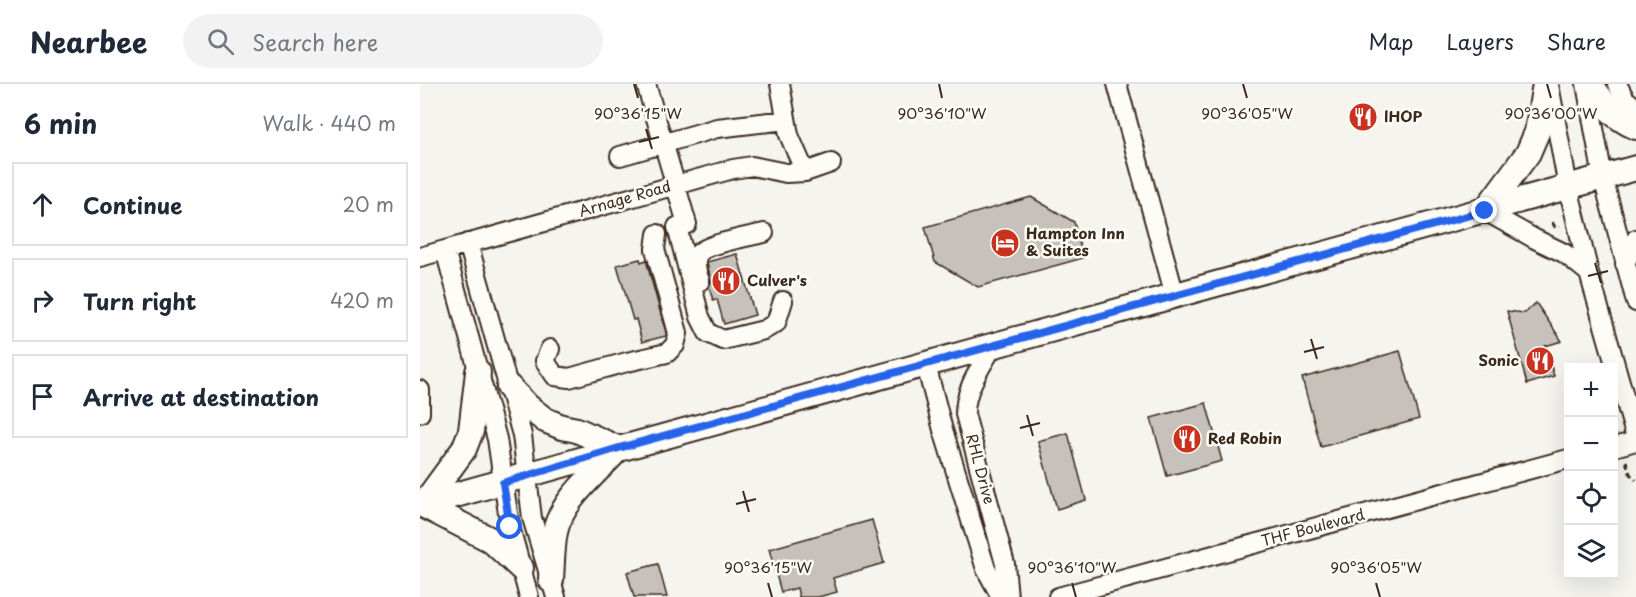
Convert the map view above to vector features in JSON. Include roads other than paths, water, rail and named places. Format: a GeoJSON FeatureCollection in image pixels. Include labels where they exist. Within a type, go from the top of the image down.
{"type":"FeatureCollection","features":[{"type":"Feature","properties":{"kind":"main road"},"geometry":{"type":"LineString","coordinates":[[1485,211],[1528,153],[1537,132],[1547,84]]}},
{"type":"Feature","properties":{"kind":"main road"},"geometry":{"type":"LineString","coordinates":[[1591,84],[1604,105],[1625,123],[1636,127]]}},
{"type":"Feature","properties":{"kind":"main road"},"geometry":{"type":"LineString","coordinates":[[421,505],[619,448],[1636,168]]}},
{"type":"Feature","properties":{"kind":"main road"},"geometry":{"type":"LineString","coordinates":[[421,505],[465,449],[471,431],[478,372]]}},
{"type":"Feature","properties":{"kind":"main road"},"geometry":{"type":"LineString","coordinates":[[508,387],[545,420],[577,430],[619,448]]}},
{"type":"Feature","properties":{"kind":"main road"},"geometry":{"type":"LineString","coordinates":[[553,588],[555,531],[562,514],[571,498],[619,448]]}},
{"type":"Feature","properties":{"kind":"main road"},"geometry":{"type":"LineString","coordinates":[[421,505],[491,540],[521,568]]}},
{"type":"Feature","properties":{"kind":"street"},"geometry":{"type":"LineString","coordinates":[[646,84],[675,185],[700,317],[708,333],[723,340],[764,330],[776,324],[783,301]]}},
{"type":"Feature","properties":{"kind":"street"},"geometry":{"type":"LineString","coordinates":[[780,84],[789,135],[805,172]]}},
{"type":"Feature","properties":{"kind":"street"},"geometry":{"type":"LineString","coordinates":[[1117,84],[1175,296]]}},
{"type":"Feature","properties":{"kind":"street"},"geometry":{"type":"LineString","coordinates":[[1547,84],[1568,188],[1627,443]]}},
{"type":"Feature","properties":{"kind":"street"},"geometry":{"type":"LineString","coordinates":[[1586,84],[1603,178],[1636,302]]}},
{"type":"Feature","properties":{"kind":"street"},"geometry":{"type":"LineString","coordinates":[[1617,84],[1625,99],[1636,108]]}},
{"type":"Feature","properties":{"kind":"street"},"geometry":{"type":"LineString","coordinates":[[620,156],[717,128],[786,120]]}},
{"type":"Feature","properties":{"kind":"street","name":"Arnage Road"},"geometry":{"type":"LineString","coordinates":[[420,257],[733,169],[752,166],[786,173],[805,172],[831,163]]}},
{"type":"Feature","properties":{"kind":"street"},"geometry":{"type":"LineString","coordinates":[[1485,211],[1564,253],[1589,273]]}},
{"type":"Feature","properties":{"kind":"street"},"geometry":{"type":"LineString","coordinates":[[723,340],[710,319],[696,270],[696,261],[699,254],[707,248],[764,233]]}},
{"type":"Feature","properties":{"kind":"street"},"geometry":{"type":"LineString","coordinates":[[550,349],[545,361],[555,376],[569,378],[667,353],[675,345],[678,333],[656,249],[657,234]]}},
{"type":"Feature","properties":{"kind":"street"},"geometry":{"type":"LineString","coordinates":[[1625,264],[1636,239]]}},
{"type":"Feature","properties":{"kind":"street"},"geometry":{"type":"LineString","coordinates":[[468,243],[522,435],[532,518],[553,588]]}},
{"type":"Feature","properties":{"kind":"street"},"geometry":{"type":"LineString","coordinates":[[445,250],[497,439],[510,527],[529,597]]}},
{"type":"Feature","properties":{"kind":"street","name":"RHL Drive"},"geometry":{"type":"LineString","coordinates":[[993,346],[970,388],[965,403],[965,414],[1005,564],[1008,597]]}},
{"type":"Feature","properties":{"kind":"street","name":"RHL Drive"},"geometry":{"type":"LineString","coordinates":[[926,365],[943,430],[986,569],[1001,597]]}},
{"type":"Feature","properties":{"kind":"street"},"geometry":{"type":"LineString","coordinates":[[420,390],[420,413]]}},
{"type":"Feature","properties":{"kind":"street","name":"THF Boulevard"},"geometry":{"type":"LineString","coordinates":[[1058,597],[1564,460]]}},
{"type":"Feature","properties":{"kind":"place","name":"IHOP"},"geometry":{"type":"Point","coordinates":[1363,117]}},
{"type":"Feature","properties":{"kind":"place","name":"Hampton Inn & Suites"},"geometry":{"type":"Point","coordinates":[1005,243]}},
{"type":"Feature","properties":{"kind":"place","name":"Culver's"},"geometry":{"type":"Point","coordinates":[726,281]}},
{"type":"Feature","properties":{"kind":"place","name":"Sonic"},"geometry":{"type":"Point","coordinates":[1540,361]}},
{"type":"Feature","properties":{"kind":"place","name":"Red Robin"},"geometry":{"type":"Point","coordinates":[1187,439]}}]}
